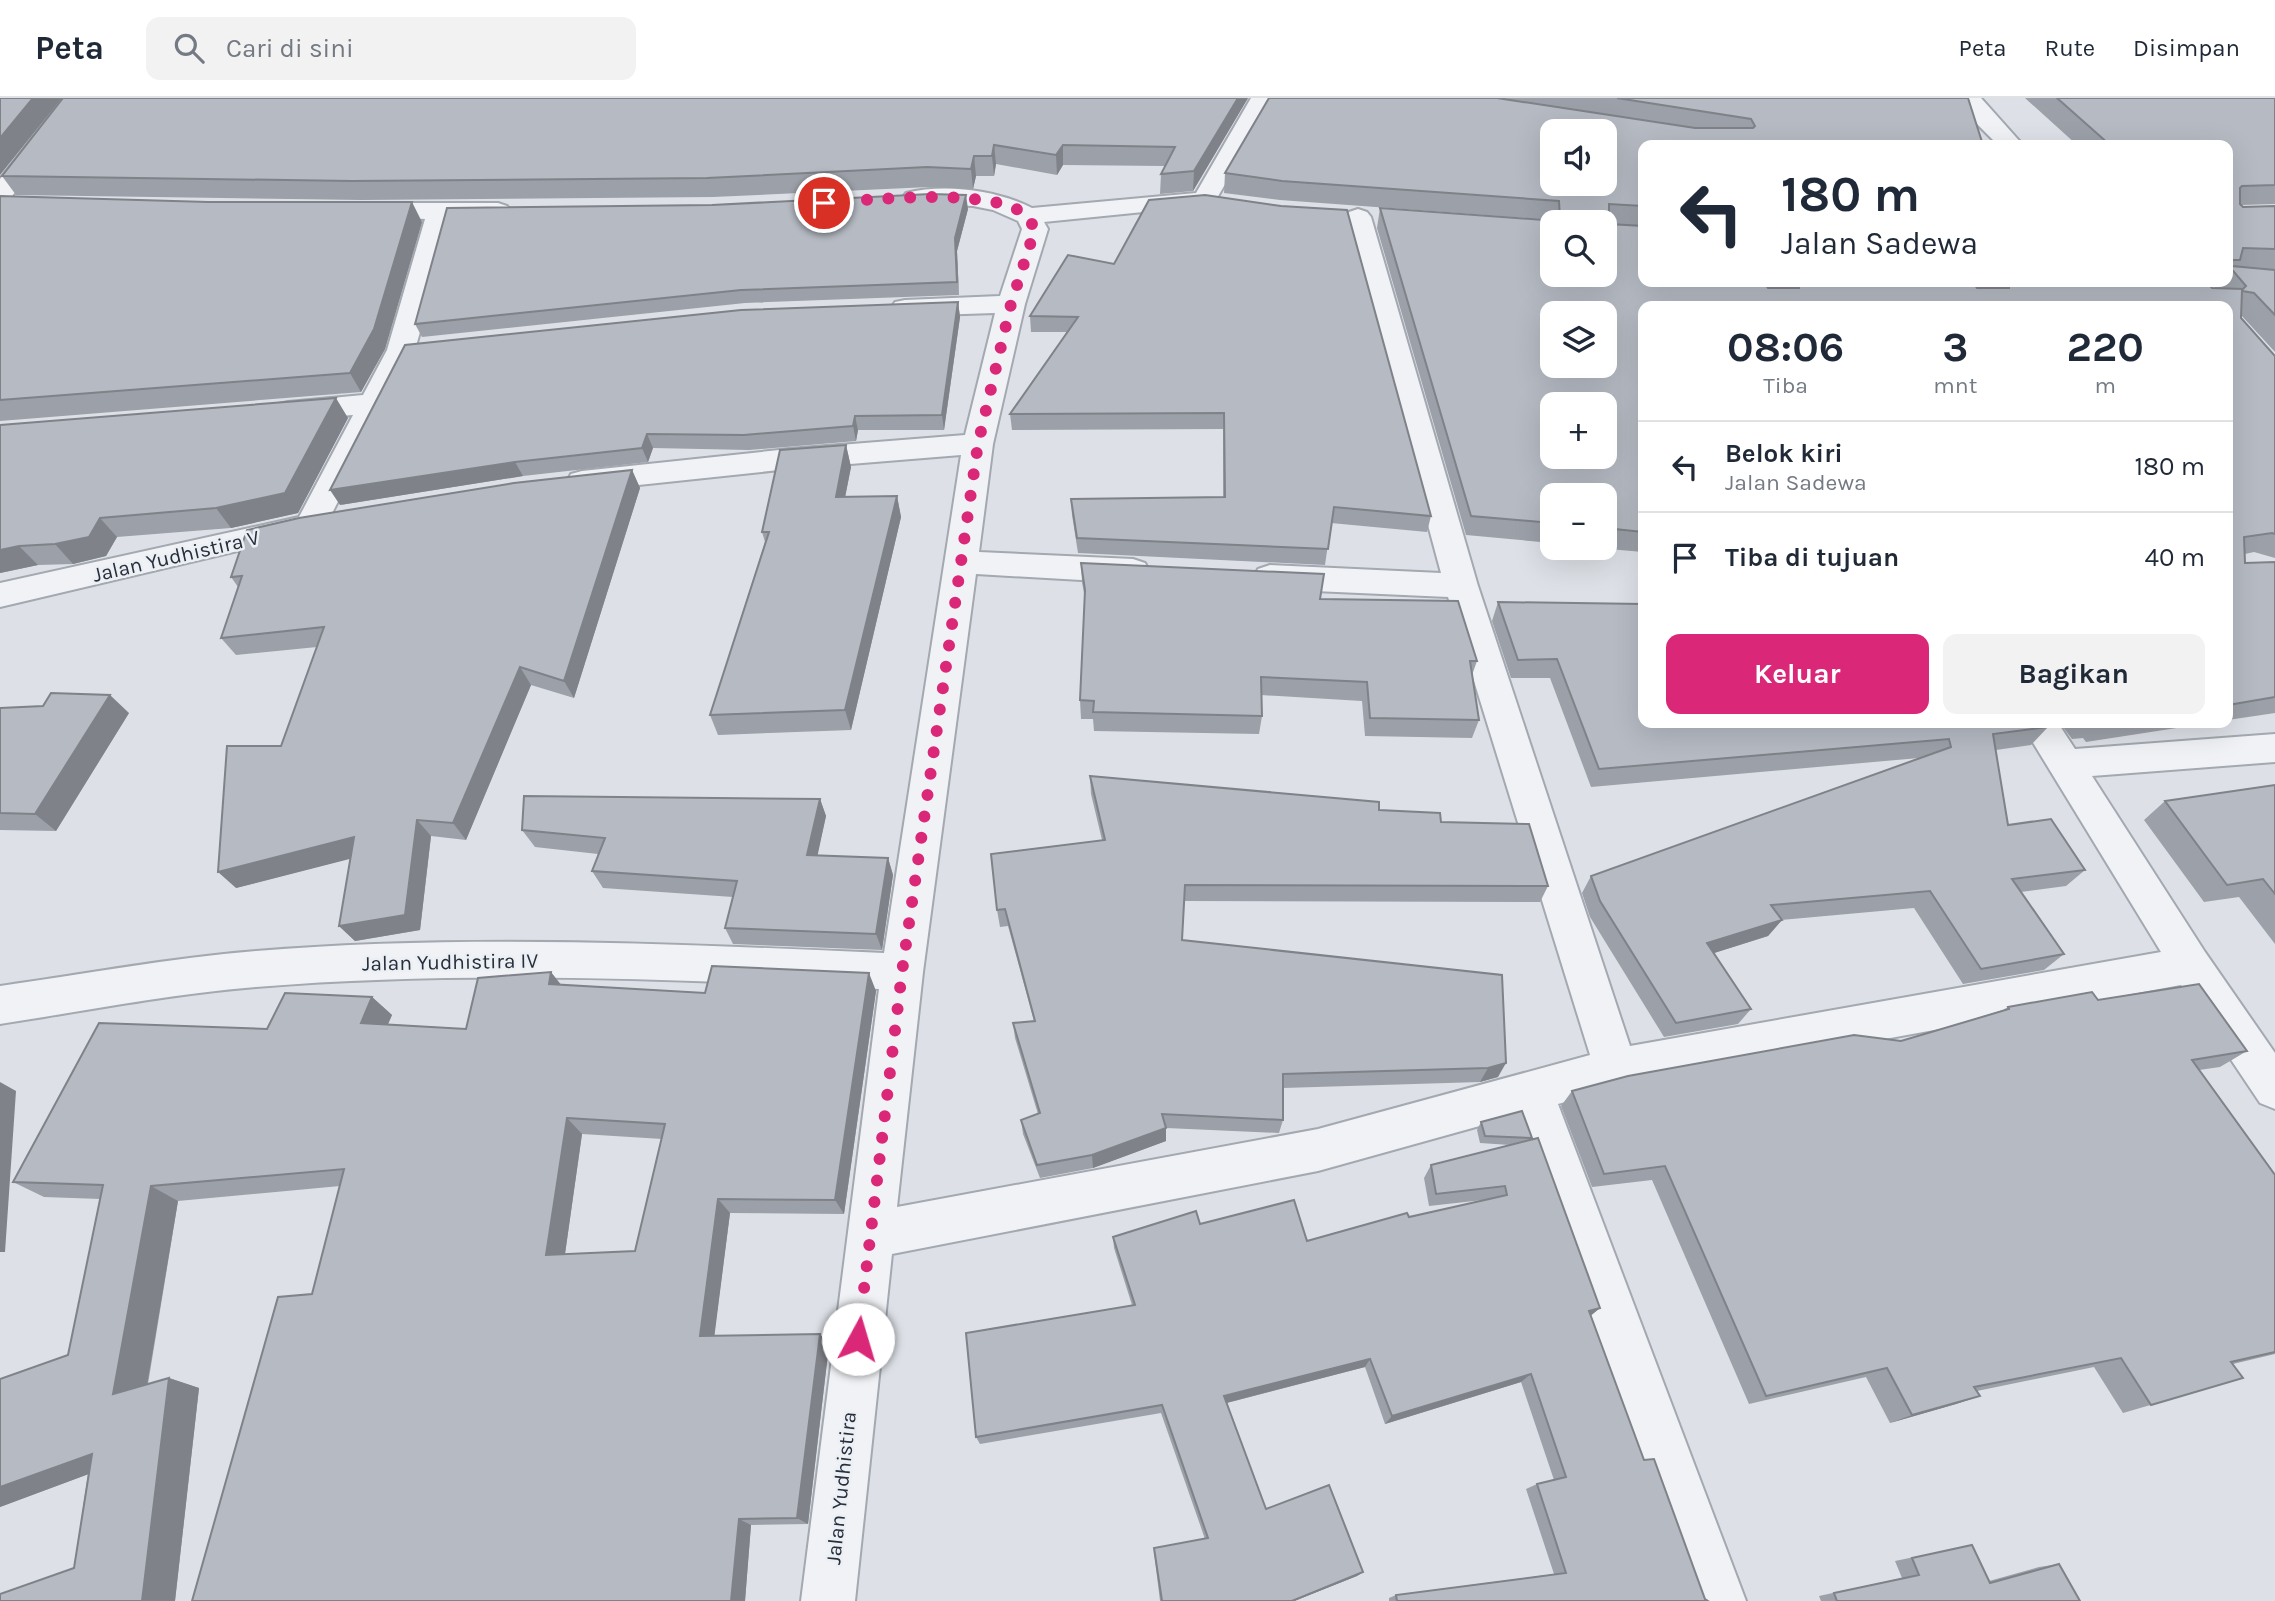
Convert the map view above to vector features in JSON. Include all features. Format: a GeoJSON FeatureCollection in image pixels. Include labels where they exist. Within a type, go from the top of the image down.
{"type":"FeatureCollection","features":[{"type":"Feature","properties":{"kind":"street"},"geometry":{"type":"LineString","coordinates":[[0,195],[76,98]]}},
{"type":"Feature","properties":{"kind":"street"},"geometry":{"type":"LineString","coordinates":[[891,199],[932,197],[982,200],[1013,208],[1028,216],[1215,201],[1263,98]]}},
{"type":"Feature","properties":{"kind":"street"},"geometry":{"type":"LineString","coordinates":[[1969,98],[1980,114],[2006,140]]}},
{"type":"Feature","properties":{"kind":"street"},"geometry":{"type":"LineString","coordinates":[[0,205],[27,206]]}},
{"type":"Feature","properties":{"kind":"street"},"geometry":{"type":"LineString","coordinates":[[344,211],[523,210]]}},
{"type":"Feature","properties":{"kind":"street"},"geometry":{"type":"LineString","coordinates":[[312,523],[372,404],[414,348],[440,211]]}},
{"type":"Feature","properties":{"kind":"street","name":"Jalan Yudhistira"},"geometry":{"type":"LineString","coordinates":[[828,1601],[902,972],[960,562],[978,444],[1011,304],[1035,229],[1028,216]]}},
{"type":"Feature","properties":{"kind":"street"},"geometry":{"type":"LineString","coordinates":[[1359,216],[1461,586],[1616,1068]]}},
{"type":"Feature","properties":{"kind":"street"},"geometry":{"type":"LineString","coordinates":[[878,309],[1011,304]]}},
{"type":"Feature","properties":{"kind":"street"},"geometry":{"type":"LineString","coordinates":[[263,413],[372,404]]}},
{"type":"Feature","properties":{"kind":"street"},"geometry":{"type":"LineString","coordinates":[[550,485],[763,462],[978,444]]}},
{"type":"Feature","properties":{"kind":"street","name":"Jalan Yudhistira V"},"geometry":{"type":"LineString","coordinates":[[0,595],[312,523],[352,517]]}},
{"type":"Feature","properties":{"kind":"street"},"geometry":{"type":"LineString","coordinates":[[960,562],[1160,572]]}},
{"type":"Feature","properties":{"kind":"street"},"geometry":{"type":"LineString","coordinates":[[1241,576],[1461,586]]}},
{"type":"Feature","properties":{"kind":"street"},"geometry":{"type":"LineString","coordinates":[[2042,728],[2191,965],[2275,1089]]}},
{"type":"Feature","properties":{"kind":"street"},"geometry":{"type":"LineString","coordinates":[[2064,764],[2275,748]]}},
{"type":"Feature","properties":{"kind":"street","name":"Jalan Yudhistira IV"},"geometry":{"type":"LineString","coordinates":[[0,1005],[256,969],[464,959],[656,961],[902,972]]}},
{"type":"Feature","properties":{"kind":"street"},"geometry":{"type":"LineString","coordinates":[[869,1235],[1318,1150],[1616,1068],[2191,965]]}},
{"type":"Feature","properties":{"kind":"street"},"geometry":{"type":"LineString","coordinates":[[1532,1092],[1719,1601]]}},
{"type":"Feature","properties":{"kind":"building"},"geometry":{"type":"Polygon","coordinates":[[[0,98],[33,98],[0,138],[0,98]]]}},
{"type":"Feature","properties":{"kind":"building"},"geometry":{"type":"Polygon","coordinates":[[[63,98],[1238,98],[1194,171],[1161,174],[1175,147],[1063,145],[1056,155],[994,145],[992,156],[974,156],[971,169],[927,167],[707,178],[352,181],[2,176],[63,98]]]}},
{"type":"Feature","properties":{"kind":"building"},"geometry":{"type":"Polygon","coordinates":[[[1269,98],[1497,98],[1695,128],[1753,128],[1755,126],[1751,119],[1617,98],[1968,98],[1981,140],[1638,140],[1638,206],[1609,204],[1609,210],[1560,210],[1559,201],[1282,181],[1225,173],[1269,98]]]}},
{"type":"Feature","properties":{"kind":"building"},"geometry":{"type":"Polygon","coordinates":[[[2057,98],[2275,98],[2275,185],[2242,186],[2240,204],[2243,207],[2275,206],[2275,249],[2243,248],[2240,260],[2233,260],[2233,140],[2104,140],[2057,98]]]}},
{"type":"Feature","properties":{"kind":"building"},"geometry":{"type":"Polygon","coordinates":[[[930,194],[966,195],[955,238],[957,282],[741,290],[415,324],[447,208],[712,205],[930,194]]]}},
{"type":"Feature","properties":{"kind":"building"},"geometry":{"type":"Polygon","coordinates":[[[1205,195],[1281,206],[1347,210],[1431,516],[1334,507],[1328,549],[1077,538],[1071,499],[1225,497],[1224,413],[1010,414],[1078,317],[1030,316],[1068,255],[1114,264],[1149,200],[1205,195]]]}},
{"type":"Feature","properties":{"kind":"building"},"geometry":{"type":"Polygon","coordinates":[[[0,196],[208,202],[412,202],[374,329],[350,373],[0,400],[0,196]]]}},
{"type":"Feature","properties":{"kind":"building"},"geometry":{"type":"Polygon","coordinates":[[[1380,208],[1540,220],[1540,287],[1617,287],[1617,224],[1638,226],[1638,287],[2243,289],[2246,286],[2233,271],[2233,266],[2275,270],[2275,315],[2254,293],[2242,291],[2241,318],[2275,356],[2275,534],[2244,537],[2245,563],[2275,562],[2275,697],[2233,704],[2233,301],[1638,301],[1638,531],[1617,529],[1617,483],[1540,483],[1540,522],[1471,516],[1380,208]]]}},
{"type":"Feature","properties":{"kind":"building"},"geometry":{"type":"Polygon","coordinates":[[[958,302],[942,415],[855,416],[853,426],[744,435],[647,434],[642,448],[515,462],[330,490],[405,345],[741,310],[958,302]]]}},
{"type":"Feature","properties":{"kind":"building"},"geometry":{"type":"Polygon","coordinates":[[[336,398],[285,493],[216,508],[100,518],[89,537],[0,550],[0,425],[336,398]]]}},
{"type":"Feature","properties":{"kind":"building"},"geometry":{"type":"Polygon","coordinates":[[[846,445],[836,497],[897,496],[845,710],[710,715],[769,532],[762,532],[780,450],[846,445]]]}},
{"type":"Feature","properties":{"kind":"building"},"geometry":{"type":"Polygon","coordinates":[[[632,470],[564,681],[520,667],[453,823],[417,820],[405,915],[339,926],[354,837],[218,872],[227,746],[281,746],[324,627],[221,638],[242,576],[231,577],[247,530],[299,518],[514,483],[632,470]]]}},
{"type":"Feature","properties":{"kind":"building"},"geometry":{"type":"Polygon","coordinates":[[[1081,563],[1324,574],[1320,599],[1458,601],[1477,661],[1470,661],[1479,720],[1370,718],[1367,682],[1261,677],[1262,716],[1093,712],[1094,701],[1080,700],[1085,590],[1081,563]]]}},
{"type":"Feature","properties":{"kind":"building"},"geometry":{"type":"Polygon","coordinates":[[[1498,602],[1638,604],[1638,728],[2040,728],[1993,734],[2008,825],[2051,819],[2085,870],[2012,879],[2064,954],[1981,969],[1930,891],[1771,905],[1782,920],[1707,943],[1751,1009],[1676,1023],[1600,901],[1591,876],[1951,747],[1949,739],[1599,769],[1557,659],[1518,660],[1498,602]]]}},
{"type":"Feature","properties":{"kind":"building"},"geometry":{"type":"Polygon","coordinates":[[[51,693],[110,695],[35,814],[0,813],[0,708],[43,706],[51,693]]]}},
{"type":"Feature","properties":{"kind":"building"},"geometry":{"type":"Polygon","coordinates":[[[1090,776],[1379,802],[1379,810],[1440,813],[1441,822],[1529,824],[1548,886],[1185,885],[1182,940],[1502,975],[1506,1063],[1488,1068],[1283,1074],[1283,1120],[1162,1114],[1166,1128],[1092,1155],[1037,1165],[1021,1120],[1040,1113],[1013,1023],[1035,1021],[1005,909],[997,910],[991,854],[1105,840],[1090,776]]]}},
{"type":"Feature","properties":{"kind":"building"},"geometry":{"type":"Polygon","coordinates":[[[2275,785],[2275,894],[2263,879],[2227,885],[2165,801],[2275,785]]]}},
{"type":"Feature","properties":{"kind":"building"},"geometry":{"type":"Polygon","coordinates":[[[524,796],[820,799],[807,855],[888,858],[876,934],[725,928],[737,881],[592,871],[605,838],[522,830],[524,796]]]}},
{"type":"Feature","properties":{"kind":"building"},"geometry":{"type":"Polygon","coordinates":[[[712,966],[869,973],[835,1200],[718,1199],[700,1336],[820,1334],[797,1518],[739,1519],[731,1601],[192,1601],[278,1297],[312,1294],[344,1169],[151,1186],[113,1394],[169,1378],[142,1601],[0,1601],[0,1594],[74,1568],[92,1454],[0,1487],[0,1379],[68,1355],[103,1185],[13,1182],[99,1023],[267,1029],[285,993],[372,997],[361,1023],[466,1029],[478,978],[551,972],[549,984],[705,993],[712,966]],[[567,1118],[546,1255],[635,1251],[665,1124],[567,1118]]]}},
{"type":"Feature","properties":{"kind":"building"},"geometry":{"type":"Polygon","coordinates":[[[2199,984],[2247,1051],[2192,1060],[2275,1175],[2275,1352],[2231,1362],[2243,1378],[2151,1405],[2121,1358],[1974,1387],[1980,1396],[1912,1415],[1887,1368],[1766,1396],[1665,1166],[1604,1174],[1572,1091],[1628,1076],[1854,1035],[1901,1041],[2009,1009],[2008,1007],[2092,992],[2098,1000],[2199,984]]]}},
{"type":"Feature","properties":{"kind":"building"},"geometry":{"type":"Polygon","coordinates":[[[1522,1111],[1532,1138],[1485,1136],[1481,1122],[1522,1111]]]}},
{"type":"Feature","properties":{"kind":"building"},"geometry":{"type":"Polygon","coordinates":[[[1538,1138],[1600,1308],[1589,1311],[1644,1460],[1654,1459],[1708,1601],[1397,1601],[1396,1595],[1566,1573],[1537,1484],[1566,1477],[1531,1374],[1392,1416],[1370,1359],[1224,1396],[1266,1509],[1329,1485],[1363,1572],[1292,1601],[1162,1601],[1154,1548],[1208,1538],[1162,1405],[976,1437],[966,1333],[1135,1305],[1113,1237],[1196,1211],[1200,1224],[1294,1200],[1307,1241],[1407,1213],[1409,1217],[1507,1195],[1505,1186],[1436,1194],[1431,1165],[1538,1138]]]}},
{"type":"Feature","properties":{"kind":"building"},"geometry":{"type":"Polygon","coordinates":[[[1972,1545],[1990,1583],[2059,1564],[2080,1601],[1837,1601],[1834,1593],[1919,1575],[1912,1558],[1972,1545]]]}},
{"type":"Feature","properties":{"kind":"route"},"geometry":{"type":"LineString","coordinates":[[824,203],[932,197],[982,200],[1013,208],[1028,216],[1035,229],[1011,304],[978,444],[902,972],[858,1339]]}}]}
